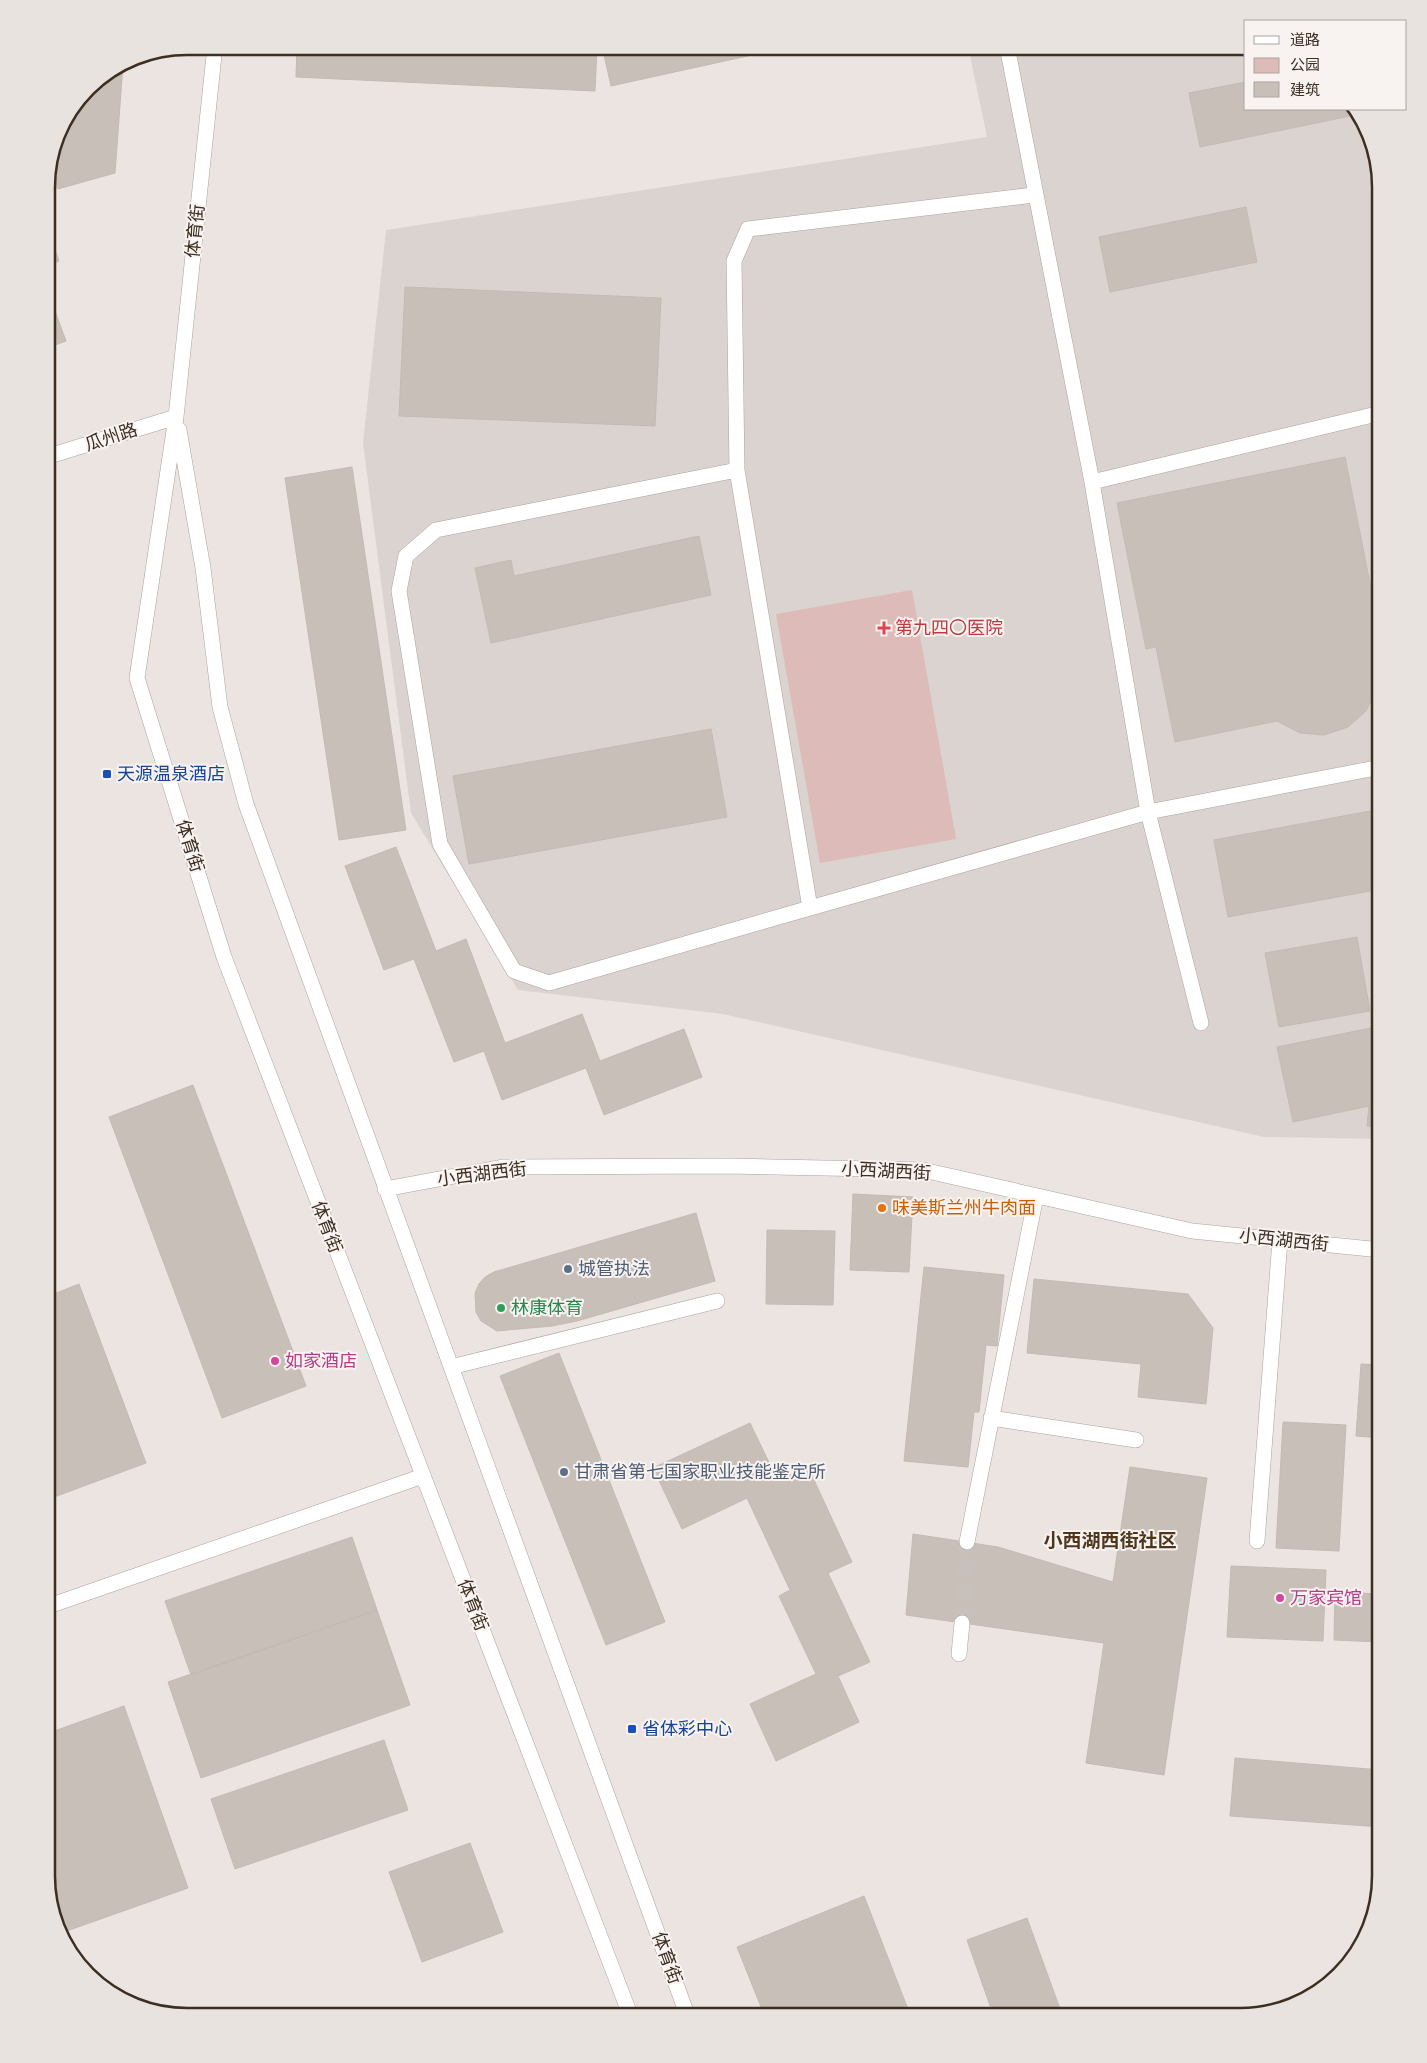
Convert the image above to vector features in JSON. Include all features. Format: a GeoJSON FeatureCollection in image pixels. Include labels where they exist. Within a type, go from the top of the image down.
{"type":"FeatureCollection","features":[{"type":"Feature","properties":{"kind":"street","name":"体育街"},"geometry":{"type":"LineString","coordinates":[[214,55],[176,416],[137,678],[224,957],[628,2008]]}},
{"type":"Feature","properties":{"kind":"street"},"geometry":{"type":"LineString","coordinates":[[1009,55],[1034,195],[1092,482],[1148,812],[1201,1023]]}},
{"type":"Feature","properties":{"kind":"street"},"geometry":{"type":"LineString","coordinates":[[810,908],[737,470],[734,261],[748,229],[1034,195]]}},
{"type":"Feature","properties":{"kind":"street"},"geometry":{"type":"LineString","coordinates":[[1092,482],[1372,415]]}},
{"type":"Feature","properties":{"kind":"street","name":"体育街"},"geometry":{"type":"LineString","coordinates":[[176,416],[203,568],[220,707],[246,804],[685,2008]]}},
{"type":"Feature","properties":{"kind":"street","name":"瓜州路"},"geometry":{"type":"LineString","coordinates":[[55,454],[176,416]]}},
{"type":"Feature","properties":{"kind":"street"},"geometry":{"type":"LineString","coordinates":[[737,470],[436,530],[406,556],[399,591],[440,844],[514,971],[549,983],[1148,812],[1372,769]]}},
{"type":"Feature","properties":{"kind":"street","name":"小西湖西街"},"geometry":{"type":"LineString","coordinates":[[386,1189],[503,1168],[726,1166],[924,1170],[1192,1232],[1372,1249]]}},
{"type":"Feature","properties":{"kind":"street"},"geometry":{"type":"LineString","coordinates":[[967,1542],[1036,1196]]}},
{"type":"Feature","properties":{"kind":"street"},"geometry":{"type":"LineString","coordinates":[[1257,1541],[1280,1240]]}},
{"type":"Feature","properties":{"kind":"street"},"geometry":{"type":"LineString","coordinates":[[451,1367],[717,1301]]}},
{"type":"Feature","properties":{"kind":"street"},"geometry":{"type":"LineString","coordinates":[[992,1418],[1136,1440]]}},
{"type":"Feature","properties":{"kind":"street"},"geometry":{"type":"LineString","coordinates":[[55,1604],[423,1476]]}},
{"type":"Feature","properties":{"kind":"street"},"geometry":{"type":"LineString","coordinates":[[959,1654],[962,1623]]}},
{"type":"Feature","properties":{"kind":"shaded area","name":"第九四〇医院"},"geometry":{"type":"Polygon","coordinates":[[[970,55],[1244,55],[1244,110],[1347,110],[1362,136],[1368,153],[1372,187],[1372,1139],[1264,1137],[723,1014],[518,990],[411,813],[363,443],[386,230],[987,137],[970,55]]]}},
{"type":"Feature","properties":{"kind":"green space"},"geometry":{"type":"Polygon","coordinates":[[[912,590],[956,839],[820,863],[776,614],[912,590]]]}},
{"type":"Feature","properties":{"kind":"building"},"geometry":{"type":"Polygon","coordinates":[[[297,55],[597,55],[595,91],[296,77],[297,55]]]}},
{"type":"Feature","properties":{"kind":"building"},"geometry":{"type":"Polygon","coordinates":[[[604,55],[752,55],[611,86],[604,55]]]}},
{"type":"Feature","properties":{"kind":"building"},"geometry":{"type":"Polygon","coordinates":[[[122,72],[115,173],[58,189],[55,186],[55,178],[59,153],[69,128],[88,100],[100,88],[122,72]]]}},
{"type":"Feature","properties":{"kind":"building"},"geometry":{"type":"Polygon","coordinates":[[[1244,82],[1244,110],[1347,110],[1351,116],[1200,147],[1189,93],[1244,82]]]}},
{"type":"Feature","properties":{"kind":"building"},"geometry":{"type":"Polygon","coordinates":[[[1246,207],[1257,262],[1110,292],[1099,237],[1246,207]]]}},
{"type":"Feature","properties":{"kind":"building"},"geometry":{"type":"Polygon","coordinates":[[[55,249],[59,261],[55,263],[55,249]]]}},
{"type":"Feature","properties":{"kind":"building"},"geometry":{"type":"Polygon","coordinates":[[[405,287],[661,298],[655,426],[399,416],[405,287]]]}},
{"type":"Feature","properties":{"kind":"building"},"geometry":{"type":"Polygon","coordinates":[[[55,311],[66,341],[55,345],[55,311]]]}},
{"type":"Feature","properties":{"kind":"building"},"geometry":{"type":"Polygon","coordinates":[[[1345,457],[1372,594],[1372,699],[1366,711],[1348,727],[1324,735],[1300,733],[1277,721],[1175,742],[1156,647],[1146,649],[1117,503],[1345,457]]]}},
{"type":"Feature","properties":{"kind":"building"},"geometry":{"type":"Polygon","coordinates":[[[352,467],[406,830],[339,840],[285,478],[352,467]]]}},
{"type":"Feature","properties":{"kind":"building"},"geometry":{"type":"Polygon","coordinates":[[[699,536],[711,595],[491,643],[475,568],[511,560],[514,576],[699,536]]]}},
{"type":"Feature","properties":{"kind":"building"},"geometry":{"type":"Polygon","coordinates":[[[711,729],[727,817],[469,864],[453,776],[711,729]]]}},
{"type":"Feature","properties":{"kind":"building"},"geometry":{"type":"Polygon","coordinates":[[[1372,811],[1372,891],[1228,917],[1214,840],[1372,811]]]}},
{"type":"Feature","properties":{"kind":"building"},"geometry":{"type":"Polygon","coordinates":[[[396,847],[436,951],[466,939],[505,1043],[582,1014],[600,1061],[684,1029],[702,1077],[604,1115],[586,1068],[502,1100],[484,1051],[454,1062],[414,959],[384,970],[345,866],[396,847]]]}},
{"type":"Feature","properties":{"kind":"building"},"geometry":{"type":"Polygon","coordinates":[[[1357,937],[1370,1011],[1279,1027],[1265,953],[1357,937]]]}},
{"type":"Feature","properties":{"kind":"building"},"geometry":{"type":"Polygon","coordinates":[[[1372,1028],[1372,1126],[1367,1126],[1369,1106],[1293,1122],[1277,1047],[1372,1028]]]}},
{"type":"Feature","properties":{"kind":"building"},"geometry":{"type":"Polygon","coordinates":[[[193,1085],[306,1386],[222,1418],[109,1117],[193,1085]]]}},
{"type":"Feature","properties":{"kind":"building"},"geometry":{"type":"Polygon","coordinates":[[[853,1194],[913,1197],[909,1272],[850,1270],[853,1194]]]}},
{"type":"Feature","properties":{"kind":"building"},"geometry":{"type":"Polygon","coordinates":[[[696,1213],[715,1281],[577,1321],[552,1326],[497,1331],[481,1321],[476,1312],[475,1293],[479,1284],[485,1277],[494,1272],[696,1213]]]}},
{"type":"Feature","properties":{"kind":"building"},"geometry":{"type":"Polygon","coordinates":[[[767,1230],[835,1231],[833,1305],[766,1304],[767,1230]]]}},
{"type":"Feature","properties":{"kind":"building"},"geometry":{"type":"Polygon","coordinates":[[[924,1267],[1004,1275],[997,1346],[986,1345],[979,1412],[974,1412],[968,1467],[904,1461],[924,1267]]]}},
{"type":"Feature","properties":{"kind":"building"},"geometry":{"type":"Polygon","coordinates":[[[1034,1279],[1188,1294],[1213,1328],[1206,1404],[1138,1397],[1141,1364],[1027,1353],[1034,1279]]]}},
{"type":"Feature","properties":{"kind":"building"},"geometry":{"type":"Polygon","coordinates":[[[79,1284],[146,1463],[55,1497],[55,1293],[79,1284]]]}},
{"type":"Feature","properties":{"kind":"building"},"geometry":{"type":"Polygon","coordinates":[[[559,1353],[665,1622],[606,1645],[500,1376],[559,1353]]]}},
{"type":"Feature","properties":{"kind":"building"},"geometry":{"type":"Polygon","coordinates":[[[1361,1364],[1372,1365],[1372,1437],[1356,1436],[1361,1364]]]}},
{"type":"Feature","properties":{"kind":"building"},"geometry":{"type":"Polygon","coordinates":[[[1283,1422],[1346,1425],[1339,1551],[1276,1548],[1283,1422]]]}},
{"type":"Feature","properties":{"kind":"building"},"geometry":{"type":"Polygon","coordinates":[[[750,1423],[778,1481],[808,1467],[852,1562],[828,1573],[870,1662],[838,1676],[859,1722],[776,1761],[750,1704],[816,1674],[779,1596],[790,1590],[747,1498],[682,1529],[653,1468],[750,1423]]]}},
{"type":"Feature","properties":{"kind":"building"},"geometry":{"type":"Polygon","coordinates":[[[1130,1467],[1207,1478],[1164,1775],[1086,1763],[1104,1643],[906,1615],[913,1534],[998,1547],[1113,1582],[1130,1467]]]}},
{"type":"Feature","properties":{"kind":"building"},"geometry":{"type":"Polygon","coordinates":[[[352,1537],[377,1610],[191,1675],[165,1601],[352,1537]]]}},
{"type":"Feature","properties":{"kind":"building"},"geometry":{"type":"Polygon","coordinates":[[[1231,1566],[1326,1570],[1323,1641],[1227,1637],[1231,1566]]]}},
{"type":"Feature","properties":{"kind":"building"},"geometry":{"type":"Polygon","coordinates":[[[1335,1592],[1372,1594],[1372,1642],[1334,1640],[1335,1592]]]}},
{"type":"Feature","properties":{"kind":"building"},"geometry":{"type":"Polygon","coordinates":[[[377,1610],[410,1705],[201,1778],[168,1682],[377,1610]]]}},
{"type":"Feature","properties":{"kind":"building"},"geometry":{"type":"Polygon","coordinates":[[[124,1706],[188,1888],[67,1931],[59,1910],[56,1893],[55,1731],[124,1706]]]}},
{"type":"Feature","properties":{"kind":"building"},"geometry":{"type":"Polygon","coordinates":[[[384,1740],[408,1810],[235,1869],[211,1799],[384,1740]]]}},
{"type":"Feature","properties":{"kind":"building"},"geometry":{"type":"Polygon","coordinates":[[[1235,1758],[1372,1769],[1372,1826],[1230,1816],[1235,1758]]]}},
{"type":"Feature","properties":{"kind":"building"},"geometry":{"type":"Polygon","coordinates":[[[470,1843],[503,1932],[422,1962],[389,1872],[470,1843]]]}},
{"type":"Feature","properties":{"kind":"building"},"geometry":{"type":"Polygon","coordinates":[[[864,1896],[908,2008],[761,2008],[737,1947],[864,1896]]]}},
{"type":"Feature","properties":{"kind":"building"},"geometry":{"type":"Polygon","coordinates":[[[1027,1918],[1060,2008],[991,2008],[967,1940],[1027,1918]]]}},
{"type":"Feature","properties":{"kind":"tunnel"},"geometry":{"type":"LineString","coordinates":[[962,1623],[967,1542]]}},
{"type":"Feature","properties":{"kind":"place","name":"第九四〇医院"},"geometry":{"type":"Point","coordinates":[884,628]}},
{"type":"Feature","properties":{"kind":"place","name":"天源温泉酒店"},"geometry":{"type":"Point","coordinates":[107,774]}},
{"type":"Feature","properties":{"kind":"place","name":"味美斯兰州牛肉面"},"geometry":{"type":"Point","coordinates":[882,1208]}},
{"type":"Feature","properties":{"kind":"place","name":"城管执法"},"geometry":{"type":"Point","coordinates":[568,1269]}},
{"type":"Feature","properties":{"kind":"place","name":"林康体育"},"geometry":{"type":"Point","coordinates":[501,1308]}},
{"type":"Feature","properties":{"kind":"place","name":"如家酒店"},"geometry":{"type":"Point","coordinates":[275,1361]}},
{"type":"Feature","properties":{"kind":"place","name":"甘肃省第七国家职业技能鉴定所"},"geometry":{"type":"Point","coordinates":[564,1472]}},
{"type":"Feature","properties":{"kind":"place","name":"万家宾馆"},"geometry":{"type":"Point","coordinates":[1280,1598]}},
{"type":"Feature","properties":{"kind":"place","name":"省体彩中心"},"geometry":{"type":"Point","coordinates":[632,1729]}},
{"type":"Feature","properties":{"kind":"district","name":"小西湖西街社区"},"geometry":{"type":"Point","coordinates":[1110,1540]}}]}
